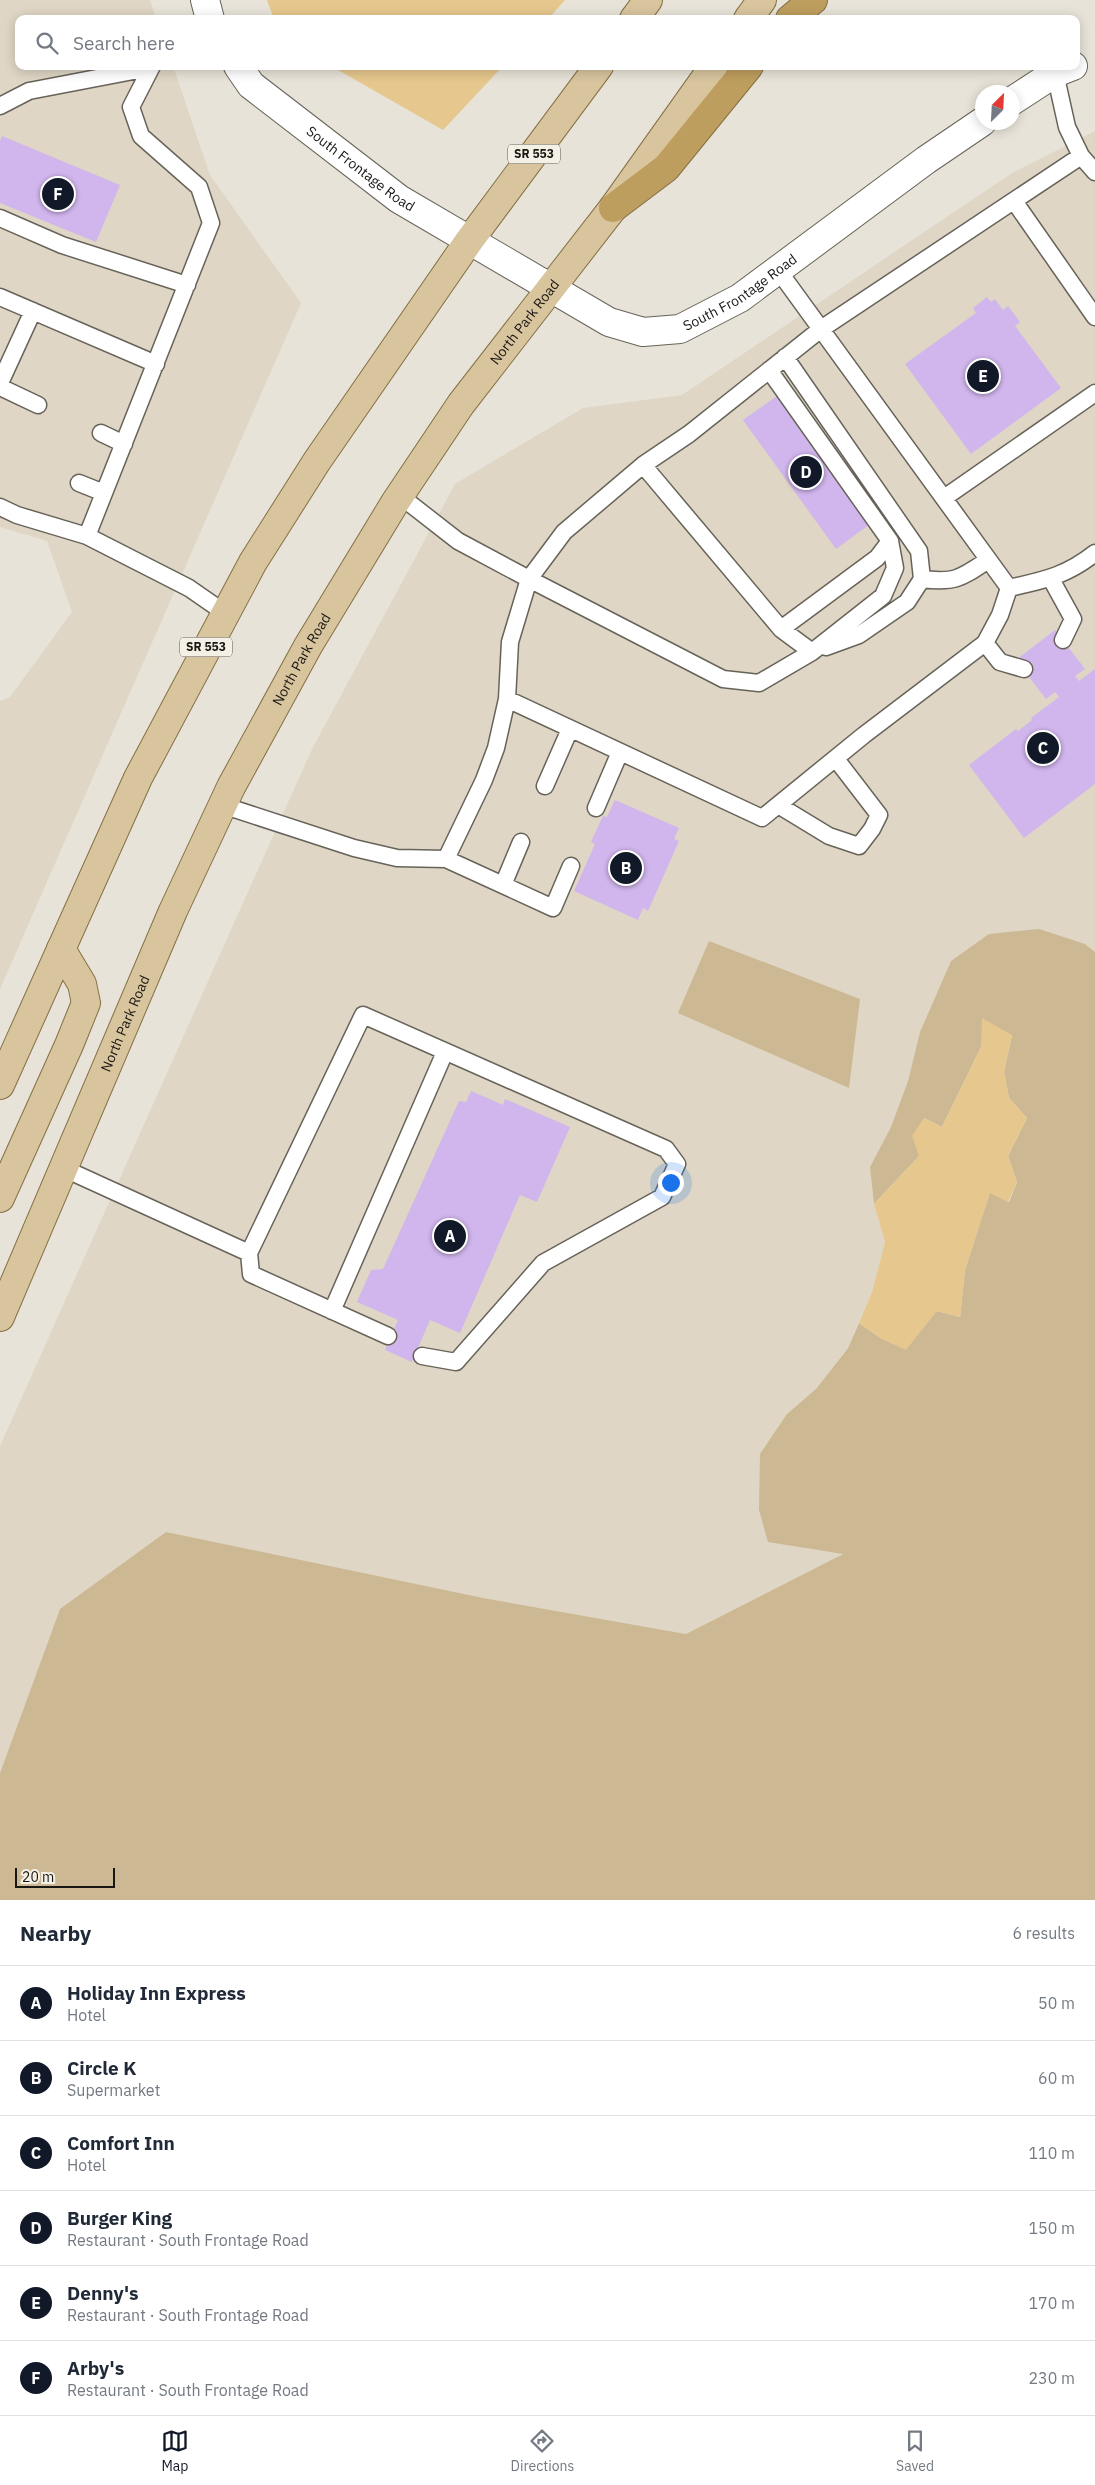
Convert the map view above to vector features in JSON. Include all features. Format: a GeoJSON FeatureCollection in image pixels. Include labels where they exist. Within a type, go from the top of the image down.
{"type":"FeatureCollection","features":[{"type":"Feature","properties":{"kind":"highway"},"geometry":{"type":"LineString","coordinates":[[795,15],[812,0]]}},
{"type":"Feature","properties":{"kind":"highway"},"geometry":{"type":"LineString","coordinates":[[613,208],[666,168],[746,70]]}},
{"type":"Feature","properties":{"kind":"main road"},"geometry":{"type":"LineString","coordinates":[[637,15],[648,0]]}},
{"type":"Feature","properties":{"kind":"main road"},"geometry":{"type":"LineString","coordinates":[[751,15],[762,0]]}},
{"type":"Feature","properties":{"kind":"main road","name":"SR 553"},"geometry":{"type":"LineString","coordinates":[[0,1084],[138,778],[253,562],[317,461],[469,241],[596,70]]}},
{"type":"Feature","properties":{"kind":"main road","name":"North Park Road"},"geometry":{"type":"LineString","coordinates":[[0,1317],[173,911],[222,805],[308,646],[399,495],[461,404],[613,208],[711,70]]}},
{"type":"Feature","properties":{"kind":"main road"},"geometry":{"type":"LineString","coordinates":[[0,1198],[86,1003],[82,984],[61,949]]}},
{"type":"Feature","properties":{"kind":"street"},"geometry":{"type":"LineString","coordinates":[[204,0],[209,15]]}},
{"type":"Feature","properties":{"kind":"street"},"geometry":{"type":"LineString","coordinates":[[1080,64],[1095,58]]}},
{"type":"Feature","properties":{"kind":"street","name":"South Frontage Road"},"geometry":{"type":"LineString","coordinates":[[241,70],[250,85],[399,199],[549,289],[610,322],[643,332],[680,329],[740,298],[926,160],[975,127]]}},
{"type":"Feature","properties":{"kind":"street"},"geometry":{"type":"LineString","coordinates":[[1020,96],[1065,70]]}},
{"type":"Feature","properties":{"kind":"lane"},"geometry":{"type":"LineString","coordinates":[[0,106],[29,91],[136,70]]}},
{"type":"Feature","properties":{"kind":"lane"},"geometry":{"type":"LineString","coordinates":[[87,536],[211,223],[199,187],[141,136],[131,108],[150,70]]}},
{"type":"Feature","properties":{"kind":"lane"},"geometry":{"type":"LineString","coordinates":[[1068,70],[1067,128],[1081,156],[1095,172]]}},
{"type":"Feature","properties":{"kind":"lane"},"geometry":{"type":"LineString","coordinates":[[446,859],[484,780],[496,748],[507,699],[510,642],[529,579],[564,532],[643,466],[689,434],[821,329],[1081,156]]}},
{"type":"Feature","properties":{"kind":"lane"},"geometry":{"type":"LineString","coordinates":[[1014,201],[1095,317]]}},
{"type":"Feature","properties":{"kind":"lane"},"geometry":{"type":"LineString","coordinates":[[0,218],[62,245],[187,285]]}},
{"type":"Feature","properties":{"kind":"lane"},"geometry":{"type":"LineString","coordinates":[[778,270],[1009,588]]}},
{"type":"Feature","properties":{"kind":"lane"},"geometry":{"type":"LineString","coordinates":[[0,297],[156,364]]}},
{"type":"Feature","properties":{"kind":"lane"},"geometry":{"type":"LineString","coordinates":[[0,383],[33,311]]}},
{"type":"Feature","properties":{"kind":"lane"},"geometry":{"type":"LineString","coordinates":[[785,357],[919,551],[922,579],[907,602],[859,635],[812,652]]}},
{"type":"Feature","properties":{"kind":"lane"},"geometry":{"type":"LineString","coordinates":[[399,495],[458,541],[529,579],[723,679],[759,683],[812,652],[883,596],[894,568],[890,541],[769,370]]}},
{"type":"Feature","properties":{"kind":"lane"},"geometry":{"type":"LineString","coordinates":[[0,387],[38,405]]}},
{"type":"Feature","properties":{"kind":"lane"},"geometry":{"type":"LineString","coordinates":[[944,498],[1095,393]]}},
{"type":"Feature","properties":{"kind":"lane"},"geometry":{"type":"LineString","coordinates":[[101,433],[124,444]]}},
{"type":"Feature","properties":{"kind":"lane"},"geometry":{"type":"LineString","coordinates":[[643,466],[781,629],[812,652]]}},
{"type":"Feature","properties":{"kind":"lane"},"geometry":{"type":"LineString","coordinates":[[79,483],[104,493]]}},
{"type":"Feature","properties":{"kind":"lane"},"geometry":{"type":"LineString","coordinates":[[0,506],[17,515],[87,536],[189,588],[225,612]]}},
{"type":"Feature","properties":{"kind":"lane"},"geometry":{"type":"LineString","coordinates":[[781,629],[877,558],[890,541]]}},
{"type":"Feature","properties":{"kind":"lane"},"geometry":{"type":"LineString","coordinates":[[1009,588],[1051,579],[1076,568],[1095,553]]}},
{"type":"Feature","properties":{"kind":"lane"},"geometry":{"type":"LineString","coordinates":[[922,579],[948,582],[964,576],[988,560]]}},
{"type":"Feature","properties":{"kind":"lane"},"geometry":{"type":"LineString","coordinates":[[1051,579],[1073,619],[1063,640]]}},
{"type":"Feature","properties":{"kind":"lane"},"geometry":{"type":"LineString","coordinates":[[507,699],[762,818],[985,643],[1000,615],[1009,588]]}},
{"type":"Feature","properties":{"kind":"lane"},"geometry":{"type":"LineString","coordinates":[[985,643],[1000,662],[1024,669]]}},
{"type":"Feature","properties":{"kind":"lane"},"geometry":{"type":"LineString","coordinates":[[545,786],[570,728]]}},
{"type":"Feature","properties":{"kind":"lane"},"geometry":{"type":"LineString","coordinates":[[596,808],[620,752]]}},
{"type":"Feature","properties":{"kind":"lane"},"geometry":{"type":"LineString","coordinates":[[778,805],[829,836],[859,846],[872,829],[879,815],[836,759]]}},
{"type":"Feature","properties":{"kind":"lane"},"geometry":{"type":"LineString","coordinates":[[222,805],[354,848],[397,858],[446,859],[553,908],[571,866]]}},
{"type":"Feature","properties":{"kind":"lane"},"geometry":{"type":"LineString","coordinates":[[503,885],[522,842]]}},
{"type":"Feature","properties":{"kind":"lane"},"geometry":{"type":"LineString","coordinates":[[388,1336],[250,1274],[249,1253],[363,1015],[666,1149],[677,1164],[662,1197],[543,1263],[456,1362],[422,1356]]}},
{"type":"Feature","properties":{"kind":"lane"},"geometry":{"type":"LineString","coordinates":[[332,1311],[445,1052]]}},
{"type":"Feature","properties":{"kind":"lane"},"geometry":{"type":"LineString","coordinates":[[64,1169],[249,1253]]}},
{"type":"Feature","properties":{"kind":"shaded area"},"geometry":{"type":"Polygon","coordinates":[[[0,0],[150,0],[155,15],[15,15],[15,70],[174,70],[210,175],[301,303],[0,989],[0,701],[10,697],[72,612],[47,541],[0,527],[0,0]]]}},
{"type":"Feature","properties":{"kind":"shaded area"},"geometry":{"type":"Polygon","coordinates":[[[267,0],[565,0],[552,15],[273,15],[267,0]]]}},
{"type":"Feature","properties":{"kind":"shaded area"},"geometry":{"type":"Polygon","coordinates":[[[338,70],[499,70],[443,130],[338,70]]]}},
{"type":"Feature","properties":{"kind":"shaded area"},"geometry":{"type":"Polygon","coordinates":[[[1095,131],[1095,952],[1085,944],[964,952],[951,961],[920,1032],[908,1081],[891,1127],[870,1167],[874,1204],[885,1242],[872,1292],[848,1347],[816,1389],[787,1414],[803,1548],[844,1553],[686,1634],[483,1598],[60,1609],[0,1773],[0,1446],[312,749],[455,484],[583,408],[682,395],[1012,173],[1095,131]]]}},
{"type":"Feature","properties":{"kind":"shaded area"},"geometry":{"type":"Polygon","coordinates":[[[1039,929],[1085,944],[1095,952],[1095,1900],[0,1900],[0,1773],[60,1609],[166,1532],[483,1598],[686,1634],[843,1554],[768,1542],[759,1510],[760,1454],[787,1414],[816,1389],[848,1348],[859,1323],[882,1339],[937,1311],[960,1317],[965,1270],[990,1192],[1009,1202],[1017,1182],[1008,1156],[1027,1118],[1009,1098],[1004,1072],[1012,1035],[981,1047],[942,1127],[924,1118],[919,1156],[874,1204],[870,1167],[891,1127],[908,1081],[920,1032],[951,961],[989,934],[1039,929]]]}},
{"type":"Feature","properties":{"kind":"shaded area"},"geometry":{"type":"Polygon","coordinates":[[[709,941],[860,999],[849,1088],[678,1013],[709,941]]]}},
{"type":"Feature","properties":{"kind":"shaded area"},"geometry":{"type":"Polygon","coordinates":[[[982,1018],[1012,1035],[1004,1072],[1009,1098],[1027,1118],[1008,1156],[1017,1182],[1008,1202],[990,1193],[965,1270],[960,1317],[937,1311],[906,1350],[882,1339],[859,1323],[872,1292],[885,1242],[874,1204],[919,1156],[912,1136],[924,1118],[942,1127],[981,1047],[982,1018]]]}},
{"type":"Feature","properties":{"kind":"building"},"geometry":{"type":"Polygon","coordinates":[[[2,136],[120,185],[96,242],[0,203],[0,141],[2,136]]]}},
{"type":"Feature","properties":{"kind":"building"},"geometry":{"type":"Polygon","coordinates":[[[987,297],[991,302],[995,299],[1003,310],[1008,306],[1020,322],[1015,326],[1061,388],[971,454],[905,364],[976,313],[973,308],[987,297]]]}},
{"type":"Feature","properties":{"kind":"building"},"geometry":{"type":"Polygon","coordinates":[[[777,396],[870,524],[836,549],[743,420],[777,396]]]}},
{"type":"Feature","properties":{"kind":"building"},"geometry":{"type":"Polygon","coordinates":[[[1055,630],[1085,669],[1075,676],[1079,681],[1095,669],[1095,784],[1024,838],[969,765],[1016,729],[1018,731],[1032,720],[1031,718],[1059,697],[1055,692],[1046,699],[1016,660],[1055,630]]]}},
{"type":"Feature","properties":{"kind":"building"},"geometry":{"type":"Polygon","coordinates":[[[615,800],[679,828],[674,839],[679,841],[648,911],[643,908],[638,920],[574,891],[595,844],[591,842],[603,816],[607,817],[615,800]]]}},
{"type":"Feature","properties":{"kind":"building"},"geometry":{"type":"Polygon","coordinates":[[[471,1091],[503,1105],[505,1099],[570,1127],[537,1202],[520,1195],[460,1333],[430,1320],[412,1362],[385,1350],[398,1320],[357,1302],[371,1270],[383,1269],[459,1101],[466,1102],[471,1091]]]}},
{"type":"Feature","properties":{"kind":"place","name":"Arby's"},"geometry":{"type":"Point","coordinates":[58,194]}},
{"type":"Feature","properties":{"kind":"place","name":"Denny's"},"geometry":{"type":"Point","coordinates":[983,376]}},
{"type":"Feature","properties":{"kind":"place","name":"Burger King"},"geometry":{"type":"Point","coordinates":[806,472]}},
{"type":"Feature","properties":{"kind":"place","name":"Comfort Inn"},"geometry":{"type":"Point","coordinates":[1043,748]}},
{"type":"Feature","properties":{"kind":"place","name":"Circle K"},"geometry":{"type":"Point","coordinates":[626,868]}},
{"type":"Feature","properties":{"kind":"place","name":"Holiday Inn Express"},"geometry":{"type":"Point","coordinates":[450,1236]}}]}
